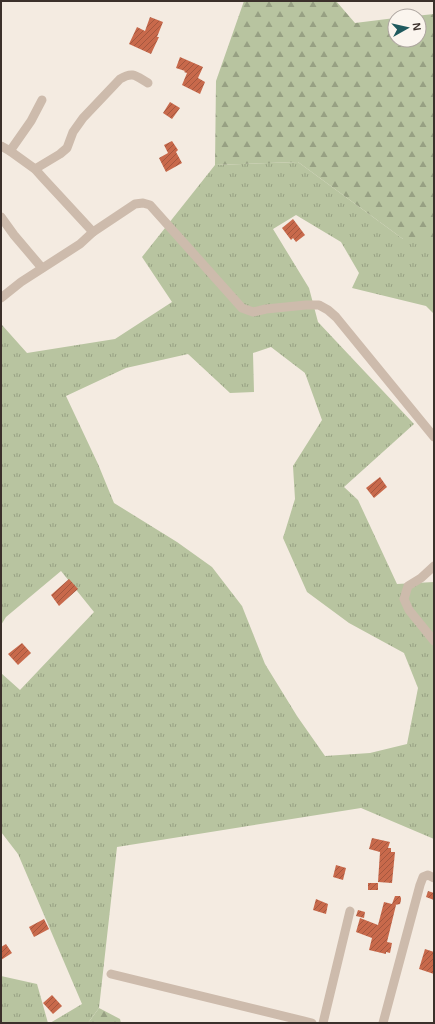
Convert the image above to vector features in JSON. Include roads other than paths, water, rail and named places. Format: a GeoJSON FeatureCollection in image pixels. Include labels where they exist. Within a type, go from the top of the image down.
{"type":"FeatureCollection","features":[{"type":"Feature","properties":{"kind":"street"},"geometry":{"type":"LineString","coordinates":[[35,168],[60,154],[67,148],[73,132],[83,118],[120,79],[126,75],[132,74],[148,83]]}},
{"type":"Feature","properties":{"kind":"street"},"geometry":{"type":"LineString","coordinates":[[42,100],[31,121],[4,150],[35,168],[93,232]]}},
{"type":"Feature","properties":{"kind":"street"},"geometry":{"type":"LineString","coordinates":[[1,298],[21,282],[80,244],[93,232],[135,204],[143,203],[150,205],[242,308],[253,312],[266,309],[319,305],[336,316],[434,437]]}},
{"type":"Feature","properties":{"kind":"street"},"geometry":{"type":"LineString","coordinates":[[1,217],[42,268]]}},
{"type":"Feature","properties":{"kind":"street"},"geometry":{"type":"LineString","coordinates":[[434,566],[421,578],[408,586],[404,598],[409,610],[434,641]]}},
{"type":"Feature","properties":{"kind":"street"},"geometry":{"type":"LineString","coordinates":[[383,1023],[420,885],[423,877],[428,875],[434,878]]}},
{"type":"Feature","properties":{"kind":"street"},"geometry":{"type":"LineString","coordinates":[[323,1023],[350,911]]}},
{"type":"Feature","properties":{"kind":"street"},"geometry":{"type":"LineString","coordinates":[[111,974],[312,1023]]}}]}
